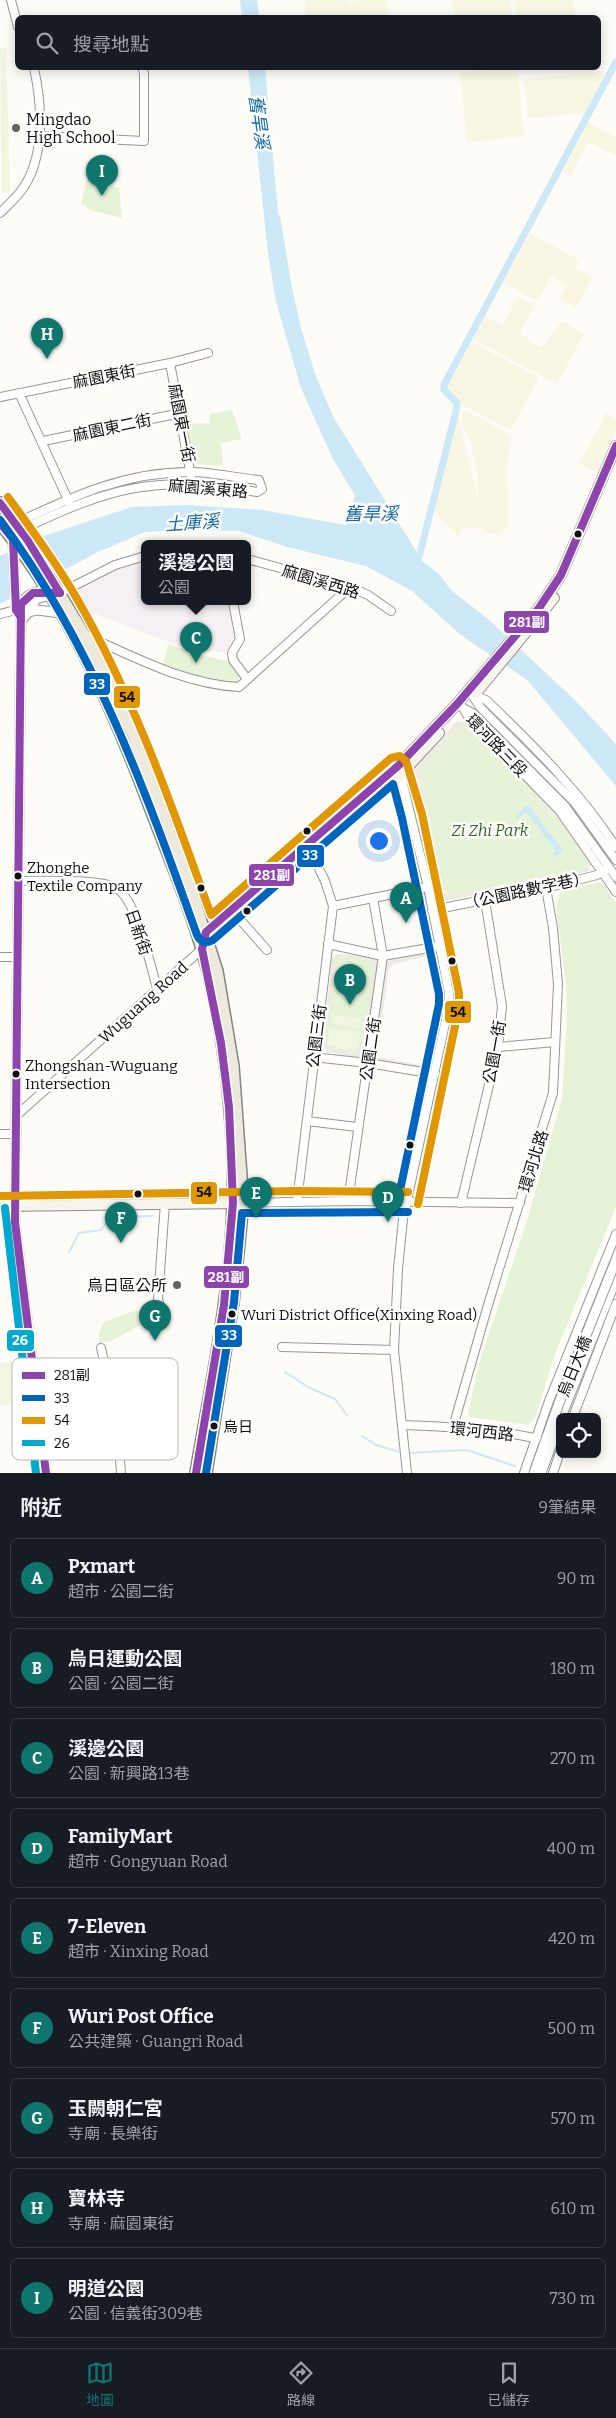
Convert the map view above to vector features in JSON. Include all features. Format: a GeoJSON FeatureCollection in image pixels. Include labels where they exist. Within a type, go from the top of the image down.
{"type":"FeatureCollection","features":[{"type":"Feature","properties":{"kind":"main road"},"geometry":{"type":"LineString","coordinates":[[530,624],[560,575],[616,446]]}},
{"type":"Feature","properties":{"kind":"main road"},"geometry":{"type":"LineString","coordinates":[[530,624],[553,600],[569,572],[616,464]]}},
{"type":"Feature","properties":{"kind":"main road"},"geometry":{"type":"LineString","coordinates":[[0,503],[18,526],[18,544]]}},
{"type":"Feature","properties":{"kind":"main road"},"geometry":{"type":"LineString","coordinates":[[0,523],[87,636],[133,734],[206,940],[224,1068],[238,1203],[233,1302],[206,1473]]}},
{"type":"Feature","properties":{"kind":"main road"},"geometry":{"type":"LineString","coordinates":[[51,590],[61,614],[86,658],[124,738],[206,940]]}},
{"type":"Feature","properties":{"kind":"main road","name":"Wuguang Road"},"geometry":{"type":"LineString","coordinates":[[206,940],[399,770],[472,693],[530,624]]}},
{"type":"Feature","properties":{"kind":"main road","name":"Wuguang Road"},"geometry":{"type":"LineString","coordinates":[[206,940],[309,848]]}},
{"type":"Feature","properties":{"kind":"main road"},"geometry":{"type":"LineString","coordinates":[[0,1206],[238,1203]]}},
{"type":"Feature","properties":{"kind":"main road"},"geometry":{"type":"LineString","coordinates":[[196,1473],[238,1203]]}},
{"type":"Feature","properties":{"kind":"street"},"geometry":{"type":"LineString","coordinates":[[11,0],[15,15]]}},
{"type":"Feature","properties":{"kind":"street"},"geometry":{"type":"LineString","coordinates":[[0,213],[22,190],[30,174],[39,136],[39,89],[34,70]]}},
{"type":"Feature","properties":{"kind":"street"},"geometry":{"type":"LineString","coordinates":[[39,136],[144,141],[142,70]]}},
{"type":"Feature","properties":{"kind":"street","name":"麻園東街"},"geometry":{"type":"LineString","coordinates":[[0,396],[170,363],[208,353]]}},
{"type":"Feature","properties":{"kind":"street","name":"麻園東一街"},"geometry":{"type":"LineString","coordinates":[[170,363],[181,413],[191,472],[191,483]]}},
{"type":"Feature","properties":{"kind":"street"},"geometry":{"type":"LineString","coordinates":[[19,392],[43,441],[69,502]]}},
{"type":"Feature","properties":{"kind":"street","name":"麻園東二街"},"geometry":{"type":"LineString","coordinates":[[43,441],[181,413]]}},
{"type":"Feature","properties":{"kind":"street","name":"麻園溪東路"},"geometry":{"type":"LineString","coordinates":[[18,526],[98,486],[126,478],[191,472],[258,480],[262,489],[257,492],[191,483],[139,486],[69,502]]}},
{"type":"Feature","properties":{"kind":"street"},"geometry":{"type":"LineString","coordinates":[[18,544],[21,614]]}},
{"type":"Feature","properties":{"kind":"street"},"geometry":{"type":"LineString","coordinates":[[33,1358],[15,1207],[21,604],[26,596],[32,592],[51,590],[141,557]]}},
{"type":"Feature","properties":{"kind":"street","name":"麻園溪西路"},"geometry":{"type":"LineString","coordinates":[[251,560],[350,587],[391,611]]}},
{"type":"Feature","properties":{"kind":"street"},"geometry":{"type":"LineString","coordinates":[[87,636],[158,669],[216,685],[239,686],[350,587]]}},
{"type":"Feature","properties":{"kind":"street"},"geometry":{"type":"LineString","coordinates":[[234,605],[240,639],[232,653],[232,660],[247,679]]}},
{"type":"Feature","properties":{"kind":"street"},"geometry":{"type":"LineString","coordinates":[[0,614],[21,614],[37,610],[61,614]]}},
{"type":"Feature","properties":{"kind":"street","name":"環河路三段"},"geometry":{"type":"LineString","coordinates":[[472,693],[486,700],[574,790],[616,847]]}},
{"type":"Feature","properties":{"kind":"street","name":"環河路三段"},"geometry":{"type":"LineString","coordinates":[[472,693],[480,707],[575,803],[616,877]]}},
{"type":"Feature","properties":{"kind":"street","name":"環河路三段"},"geometry":{"type":"LineString","coordinates":[[460,706],[469,718],[611,865],[616,892]]}},
{"type":"Feature","properties":{"kind":"street"},"geometry":{"type":"LineString","coordinates":[[399,770],[428,887],[449,993],[449,1005],[408,1202],[398,1269],[394,1350],[407,1473]]}},
{"type":"Feature","properties":{"kind":"street","name":"公園三街"},"geometry":{"type":"LineString","coordinates":[[297,1201],[313,1057],[333,906],[325,882],[309,848]]}},
{"type":"Feature","properties":{"kind":"street","name":"（公園路數字巷）"},"geometry":{"type":"LineString","coordinates":[[432,910],[597,876],[611,865]]}},
{"type":"Feature","properties":{"kind":"street","name":"日新街"},"geometry":{"type":"LineString","coordinates":[[18,881],[103,883],[117,888],[130,903],[157,988]]}},
{"type":"Feature","properties":{"kind":"street"},"geometry":{"type":"LineString","coordinates":[[333,906],[428,887]]}},
{"type":"Feature","properties":{"kind":"street","name":"環河北路"},"geometry":{"type":"LineString","coordinates":[[454,1427],[488,1305],[553,1093],[558,984],[553,928],[546,888]]}},
{"type":"Feature","properties":{"kind":"street","name":"公園二街"},"geometry":{"type":"LineString","coordinates":[[348,1201],[357,1127],[383,956],[373,898]]}},
{"type":"Feature","properties":{"kind":"street","name":"公園一街"},"geometry":{"type":"LineString","coordinates":[[461,1203],[498,1047],[502,1006],[485,900]]}},
{"type":"Feature","properties":{"kind":"street"},"geometry":{"type":"LineString","coordinates":[[235,914],[267,950]]}},
{"type":"Feature","properties":{"kind":"street","name":"Wuguang Road"},"geometry":{"type":"LineString","coordinates":[[17,1115],[157,988],[206,940]]}},
{"type":"Feature","properties":{"kind":"street"},"geometry":{"type":"LineString","coordinates":[[328,944],[383,956],[440,946]]}},
{"type":"Feature","properties":{"kind":"street"},"geometry":{"type":"LineString","coordinates":[[0,957],[18,957]]}},
{"type":"Feature","properties":{"kind":"street"},"geometry":{"type":"LineString","coordinates":[[498,1047],[556,1042]]}},
{"type":"Feature","properties":{"kind":"street"},"geometry":{"type":"LineString","coordinates":[[313,1057],[368,1063],[435,1074]]}},
{"type":"Feature","properties":{"kind":"street"},"geometry":{"type":"LineString","coordinates":[[307,1121],[357,1127]]}},
{"type":"Feature","properties":{"kind":"street"},"geometry":{"type":"LineString","coordinates":[[0,1134],[16,1134]]}},
{"type":"Feature","properties":{"kind":"street"},"geometry":{"type":"LineString","coordinates":[[238,1203],[297,1201],[520,1203]]}},
{"type":"Feature","properties":{"kind":"street"},"geometry":{"type":"LineString","coordinates":[[163,1318],[158,1299],[165,1203]]}},
{"type":"Feature","properties":{"kind":"street"},"geometry":{"type":"LineString","coordinates":[[524,1473],[616,1234]]}},
{"type":"Feature","properties":{"kind":"street","name":"烏日大橋"},"geometry":{"type":"LineString","coordinates":[[534,1473],[559,1403],[616,1260]]}},
{"type":"Feature","properties":{"kind":"street"},"geometry":{"type":"LineString","coordinates":[[563,1413],[616,1279]]}},
{"type":"Feature","properties":{"kind":"street"},"geometry":{"type":"LineString","coordinates":[[607,1327],[616,1299]]}},
{"type":"Feature","properties":{"kind":"street"},"geometry":{"type":"LineString","coordinates":[[575,1413],[616,1304]]}},
{"type":"Feature","properties":{"kind":"street"},"geometry":{"type":"LineString","coordinates":[[282,1347],[394,1350]]}},
{"type":"Feature","properties":{"kind":"street"},"geometry":{"type":"LineString","coordinates":[[102,1348],[104,1358]]}},
{"type":"Feature","properties":{"kind":"street","name":"環河西路"},"geometry":{"type":"LineString","coordinates":[[402,1426],[454,1427],[536,1438],[556,1444]]}},
{"type":"Feature","properties":{"kind":"street"},"geometry":{"type":"LineString","coordinates":[[541,1473],[556,1432]]}},
{"type":"Feature","properties":{"kind":"street"},"geometry":{"type":"LineString","coordinates":[[552,1473],[558,1458]]}},
{"type":"Feature","properties":{"kind":"street"},"geometry":{"type":"LineString","coordinates":[[44,1460],[46,1473]]}},
{"type":"Feature","properties":{"kind":"street"},"geometry":{"type":"LineString","coordinates":[[120,1460],[121,1473]]}},
{"type":"Feature","properties":{"kind":"shaded area"},"geometry":{"type":"Polygon","coordinates":[[[305,0],[346,0],[348,3],[358,0],[386,0],[388,15],[305,15],[305,0]]]}},
{"type":"Feature","properties":{"kind":"shaded area"},"geometry":{"type":"Polygon","coordinates":[[[452,0],[510,0],[512,15],[454,15],[452,0]]]}},
{"type":"Feature","properties":{"kind":"shaded area"},"geometry":{"type":"Polygon","coordinates":[[[515,0],[573,0],[575,15],[517,15],[515,0]]]}},
{"type":"Feature","properties":{"kind":"shaded area"},"geometry":{"type":"Polygon","coordinates":[[[517,70],[524,136],[467,142],[460,73],[517,70]]]}},
{"type":"Feature","properties":{"kind":"shaded area"},"geometry":{"type":"Polygon","coordinates":[[[606,71],[586,113],[528,118],[524,79],[606,71]]]}},
{"type":"Feature","properties":{"kind":"shaded area"},"geometry":{"type":"Polygon","coordinates":[[[588,122],[616,137],[616,156],[588,142],[571,176],[563,172],[588,122]]]}},
{"type":"Feature","properties":{"kind":"shaded area"},"geometry":{"type":"Polygon","coordinates":[[[530,233],[580,260],[576,268],[593,277],[576,308],[559,299],[567,285],[551,276],[537,301],[503,283],[530,233]]]}},
{"type":"Feature","properties":{"kind":"shaded area"},"geometry":{"type":"Polygon","coordinates":[[[517,297],[534,306],[520,333],[541,348],[562,321],[584,334],[557,384],[473,339],[485,316],[503,325],[517,297]]]}},
{"type":"Feature","properties":{"kind":"shaded area"},"geometry":{"type":"Polygon","coordinates":[[[472,342],[539,378],[511,430],[463,405],[446,389],[472,342]]]}},
{"type":"Feature","properties":{"kind":"shaded area"},"geometry":{"type":"Polygon","coordinates":[[[466,411],[512,435],[507,465],[508,525],[500,535],[486,532],[481,528],[463,528],[458,536],[434,513],[458,414],[478,500],[477,472],[470,441],[462,424],[462,412],[466,411]]]}},
{"type":"Feature","properties":{"kind":"shaded area"},"geometry":{"type":"Polygon","coordinates":[[[606,413],[616,419],[616,431],[598,473],[579,464],[606,413]]]}},
{"type":"Feature","properties":{"kind":"shaded area"},"geometry":{"type":"Polygon","coordinates":[[[141,562],[141,605],[229,605],[234,637],[226,652],[189,650],[83,609],[71,590],[119,568],[141,562]]]}},
{"type":"Feature","properties":{"kind":"shaded area"},"geometry":{"type":"Polygon","coordinates":[[[457,721],[469,723],[558,814],[592,863],[589,871],[450,900],[442,900],[438,897],[411,775],[412,771],[457,721]],[[463,724],[420,771],[443,888],[451,896],[588,868],[589,860],[549,808],[463,724]]]}},
{"type":"Feature","properties":{"kind":"shaded area"},"geometry":{"type":"Polygon","coordinates":[[[419,953],[434,955],[443,997],[440,1035],[432,1065],[428,1068],[375,1059],[372,1053],[385,964],[392,959],[419,953]],[[425,957],[395,963],[389,968],[377,1057],[421,1065],[427,1062],[438,1004],[429,958],[425,957]]]}},
{"type":"Feature","properties":{"kind":"shaded area"},"geometry":{"type":"Polygon","coordinates":[[[338,954],[375,958],[378,963],[365,1054],[359,1057],[329,1052],[323,1046],[332,958],[338,954]],[[339,957],[336,961],[327,1045],[357,1052],[361,1049],[373,968],[368,961],[339,957]]]}},
{"type":"Feature","properties":{"kind":"green space"},"geometry":{"type":"Polygon","coordinates":[[[6,47],[10,192],[2,192],[0,48],[6,47]]]}},
{"type":"Feature","properties":{"kind":"green space"},"geometry":{"type":"Polygon","coordinates":[[[87,179],[119,188],[122,218],[93,211],[81,204],[87,179]]]}},
{"type":"Feature","properties":{"kind":"green space"},"geometry":{"type":"Polygon","coordinates":[[[232,410],[242,439],[221,443],[223,466],[196,464],[185,424],[210,423],[210,414],[232,410]]]}},
{"type":"Feature","properties":{"kind":"green space"},"geometry":{"type":"Polygon","coordinates":[[[169,644],[200,655],[228,661],[239,676],[238,684],[220,684],[162,666],[169,644]]]}},
{"type":"Feature","properties":{"kind":"green space","name":"Zi Zhi Park"},"geometry":{"type":"Polygon","coordinates":[[[463,724],[549,808],[589,860],[587,868],[451,896],[443,888],[420,771],[463,724]]]}},
{"type":"Feature","properties":{"kind":"green space"},"geometry":{"type":"Polygon","coordinates":[[[598,882],[606,887],[616,903],[616,1207],[554,1356],[536,1416],[528,1425],[470,1417],[468,1415],[469,1408],[480,1360],[525,1227],[562,1099],[567,1015],[566,984],[556,907],[560,892],[598,882]]]}},
{"type":"Feature","properties":{"kind":"green space"},"geometry":{"type":"Polygon","coordinates":[[[338,954],[375,958],[377,961],[363,1055],[359,1057],[329,1052],[323,1046],[332,958],[338,954]]]}},
{"type":"Feature","properties":{"kind":"green space"},"geometry":{"type":"Polygon","coordinates":[[[332,1015],[357,1018],[361,1021],[360,1027],[333,1024],[331,1020],[332,1015]]]}},
{"type":"Feature","properties":{"kind":"green space"},"geometry":{"type":"Polygon","coordinates":[[[329,1028],[360,1032],[357,1052],[327,1045],[329,1028]]]}},
{"type":"Feature","properties":{"kind":"green space"},"geometry":{"type":"Polygon","coordinates":[[[137,1310],[142,1324],[111,1341],[99,1343],[99,1332],[104,1322],[137,1310]]]}},
{"type":"Feature","properties":{"kind":"green space"},"geometry":{"type":"Polygon","coordinates":[[[12,1362],[12,1405],[0,1406],[0,1364],[12,1362]]]}},
{"type":"Feature","properties":{"kind":"water"},"geometry":{"type":"Polygon","coordinates":[[[240,0],[257,0],[259,15],[242,15],[240,0]]]}},
{"type":"Feature","properties":{"kind":"water"},"geometry":{"type":"Polygon","coordinates":[[[248,70],[265,70],[278,214],[280,216],[291,283],[301,328],[316,377],[334,418],[423,562],[438,573],[451,590],[488,619],[576,701],[616,744],[616,786],[527,680],[461,635],[412,591],[366,566],[287,547],[239,531],[181,530],[145,532],[98,552],[0,604],[0,556],[41,537],[132,507],[187,505],[262,510],[346,525],[355,496],[333,459],[301,388],[276,302],[268,253],[248,70]]]}},
{"type":"Feature","properties":{"kind":"water"},"geometry":{"type":"Polygon","coordinates":[[[526,806],[529,806],[563,851],[555,858],[553,854],[556,851],[528,814],[525,813],[517,818],[515,816],[526,806]]]}},
{"type":"Feature","properties":{"kind":"pier"},"geometry":{"type":"Polygon","coordinates":[[[40,538],[63,574],[10,601],[9,549],[40,538]]]}},
{"type":"Feature","properties":{"kind":"waterway"},"geometry":{"type":"LineString","coordinates":[[417,565],[456,411],[457,403],[444,390],[444,385],[616,62]]}},
{"type":"Feature","properties":{"kind":"waterway"},"geometry":{"type":"LineString","coordinates":[[69,1252],[79,1233],[101,1230],[110,1217],[153,1216]]}},
{"type":"Feature","properties":{"kind":"waterway"},"geometry":{"type":"LineString","coordinates":[[285,1372],[308,1387],[335,1399],[347,1415]]}},
{"type":"Feature","properties":{"kind":"waterway"},"geometry":{"type":"LineString","coordinates":[[362,1436],[376,1445],[403,1453]]}},
{"type":"Feature","properties":{"kind":"waterway"},"geometry":{"type":"LineString","coordinates":[[408,1453],[467,1450],[515,1466]]}},
{"type":"Feature","properties":{"kind":"transit line","name":"281副"},"geometry":{"type":"LineString","coordinates":[[196,1473],[224,1305],[233,1203],[229,1107],[221,1043],[202,949],[206,932],[398,766],[458,703],[539,608],[561,575],[616,446]]}},
{"type":"Feature","properties":{"kind":"transit line","name":"54"},"geometry":{"type":"LineString","coordinates":[[8,497],[44,546],[68,584],[97,635],[116,674],[151,753],[211,915],[391,758],[400,756],[406,761],[422,814],[459,993],[459,1007],[418,1204]]}},
{"type":"Feature","properties":{"kind":"transit line","name":"281副"},"geometry":{"type":"LineString","coordinates":[[0,503],[28,541],[60,593]]}},
{"type":"Feature","properties":{"kind":"transit line","name":"33"},"geometry":{"type":"LineString","coordinates":[[0,520],[33,568],[63,617],[114,720],[157,826],[197,935],[202,941],[208,942],[213,940],[393,784],[402,818],[439,994],[439,1004],[398,1200]]}},
{"type":"Feature","properties":{"kind":"transit line","name":"281副"},"geometry":{"type":"LineString","coordinates":[[0,523],[13,539],[16,610],[20,616]]}},
{"type":"Feature","properties":{"kind":"transit line","name":"281副"},"geometry":{"type":"LineString","coordinates":[[32,1358],[15,1222],[21,604],[33,593],[60,593]]}},
{"type":"Feature","properties":{"kind":"transit line","name":"54"},"geometry":{"type":"LineString","coordinates":[[0,1196],[297,1191],[408,1192]]}},
{"type":"Feature","properties":{"kind":"transit line","name":"26"},"geometry":{"type":"LineString","coordinates":[[5,1208],[23,1358]]}},
{"type":"Feature","properties":{"kind":"transit line","name":"33"},"geometry":{"type":"LineString","coordinates":[[206,1473],[234,1302],[242,1213],[408,1212]]}},
{"type":"Feature","properties":{"kind":"transit line","name":"26"},"geometry":{"type":"LineString","coordinates":[[34,1460],[36,1473]]}},
{"type":"Feature","properties":{"kind":"transit line","name":"281副"},"geometry":{"type":"LineString","coordinates":[[44,1460],[46,1473]]}},
{"type":"Feature","properties":{"kind":"place","name":"Mingdao High School"},"geometry":{"type":"Point","coordinates":[16,128]}},
{"type":"Feature","properties":{"kind":"place","name":"明道公園"},"geometry":{"type":"Point","coordinates":[102,196]}},
{"type":"Feature","properties":{"kind":"place","name":"寶林寺"},"geometry":{"type":"Point","coordinates":[47,359]}},
{"type":"Feature","properties":{"kind":"place","name":"溪邊公園"},"geometry":{"type":"Point","coordinates":[196,663]}},
{"type":"Feature","properties":{"kind":"place","name":"Zhonghe Textile Company"},"geometry":{"type":"Point","coordinates":[18,876]}},
{"type":"Feature","properties":{"kind":"place","name":"Pxmart"},"geometry":{"type":"Point","coordinates":[406,923]}},
{"type":"Feature","properties":{"kind":"place","name":"烏日運動公園"},"geometry":{"type":"Point","coordinates":[350,1005]}},
{"type":"Feature","properties":{"kind":"place","name":"Zhongshan-Wuguang Intersection"},"geometry":{"type":"Point","coordinates":[16,1074]}},
{"type":"Feature","properties":{"kind":"place","name":"7-Eleven"},"geometry":{"type":"Point","coordinates":[256,1218]}},
{"type":"Feature","properties":{"kind":"place","name":"FamilyMart"},"geometry":{"type":"Point","coordinates":[388,1222]}},
{"type":"Feature","properties":{"kind":"place","name":"Wuri Post Office"},"geometry":{"type":"Point","coordinates":[121,1243]}},
{"type":"Feature","properties":{"kind":"place","name":"烏日區公所"},"geometry":{"type":"Point","coordinates":[177,1285]}},
{"type":"Feature","properties":{"kind":"place","name":"Wuri District Office(Xinxing Road)"},"geometry":{"type":"Point","coordinates":[232,1314]}},
{"type":"Feature","properties":{"kind":"place","name":"玉闕朝仁宮"},"geometry":{"type":"Point","coordinates":[155,1341]}},
{"type":"Feature","properties":{"kind":"place","name":"烏日"},"geometry":{"type":"Point","coordinates":[214,1426]}},
{"type":"Feature","properties":{"kind":"water label","name":"舊旱溪"},"geometry":{"type":"Point","coordinates":[259,122]}},
{"type":"Feature","properties":{"kind":"water label","name":"舊旱溪"},"geometry":{"type":"Point","coordinates":[371,514]}},
{"type":"Feature","properties":{"kind":"water label","name":"土庫溪"},"geometry":{"type":"Point","coordinates":[192,523]}}]}
